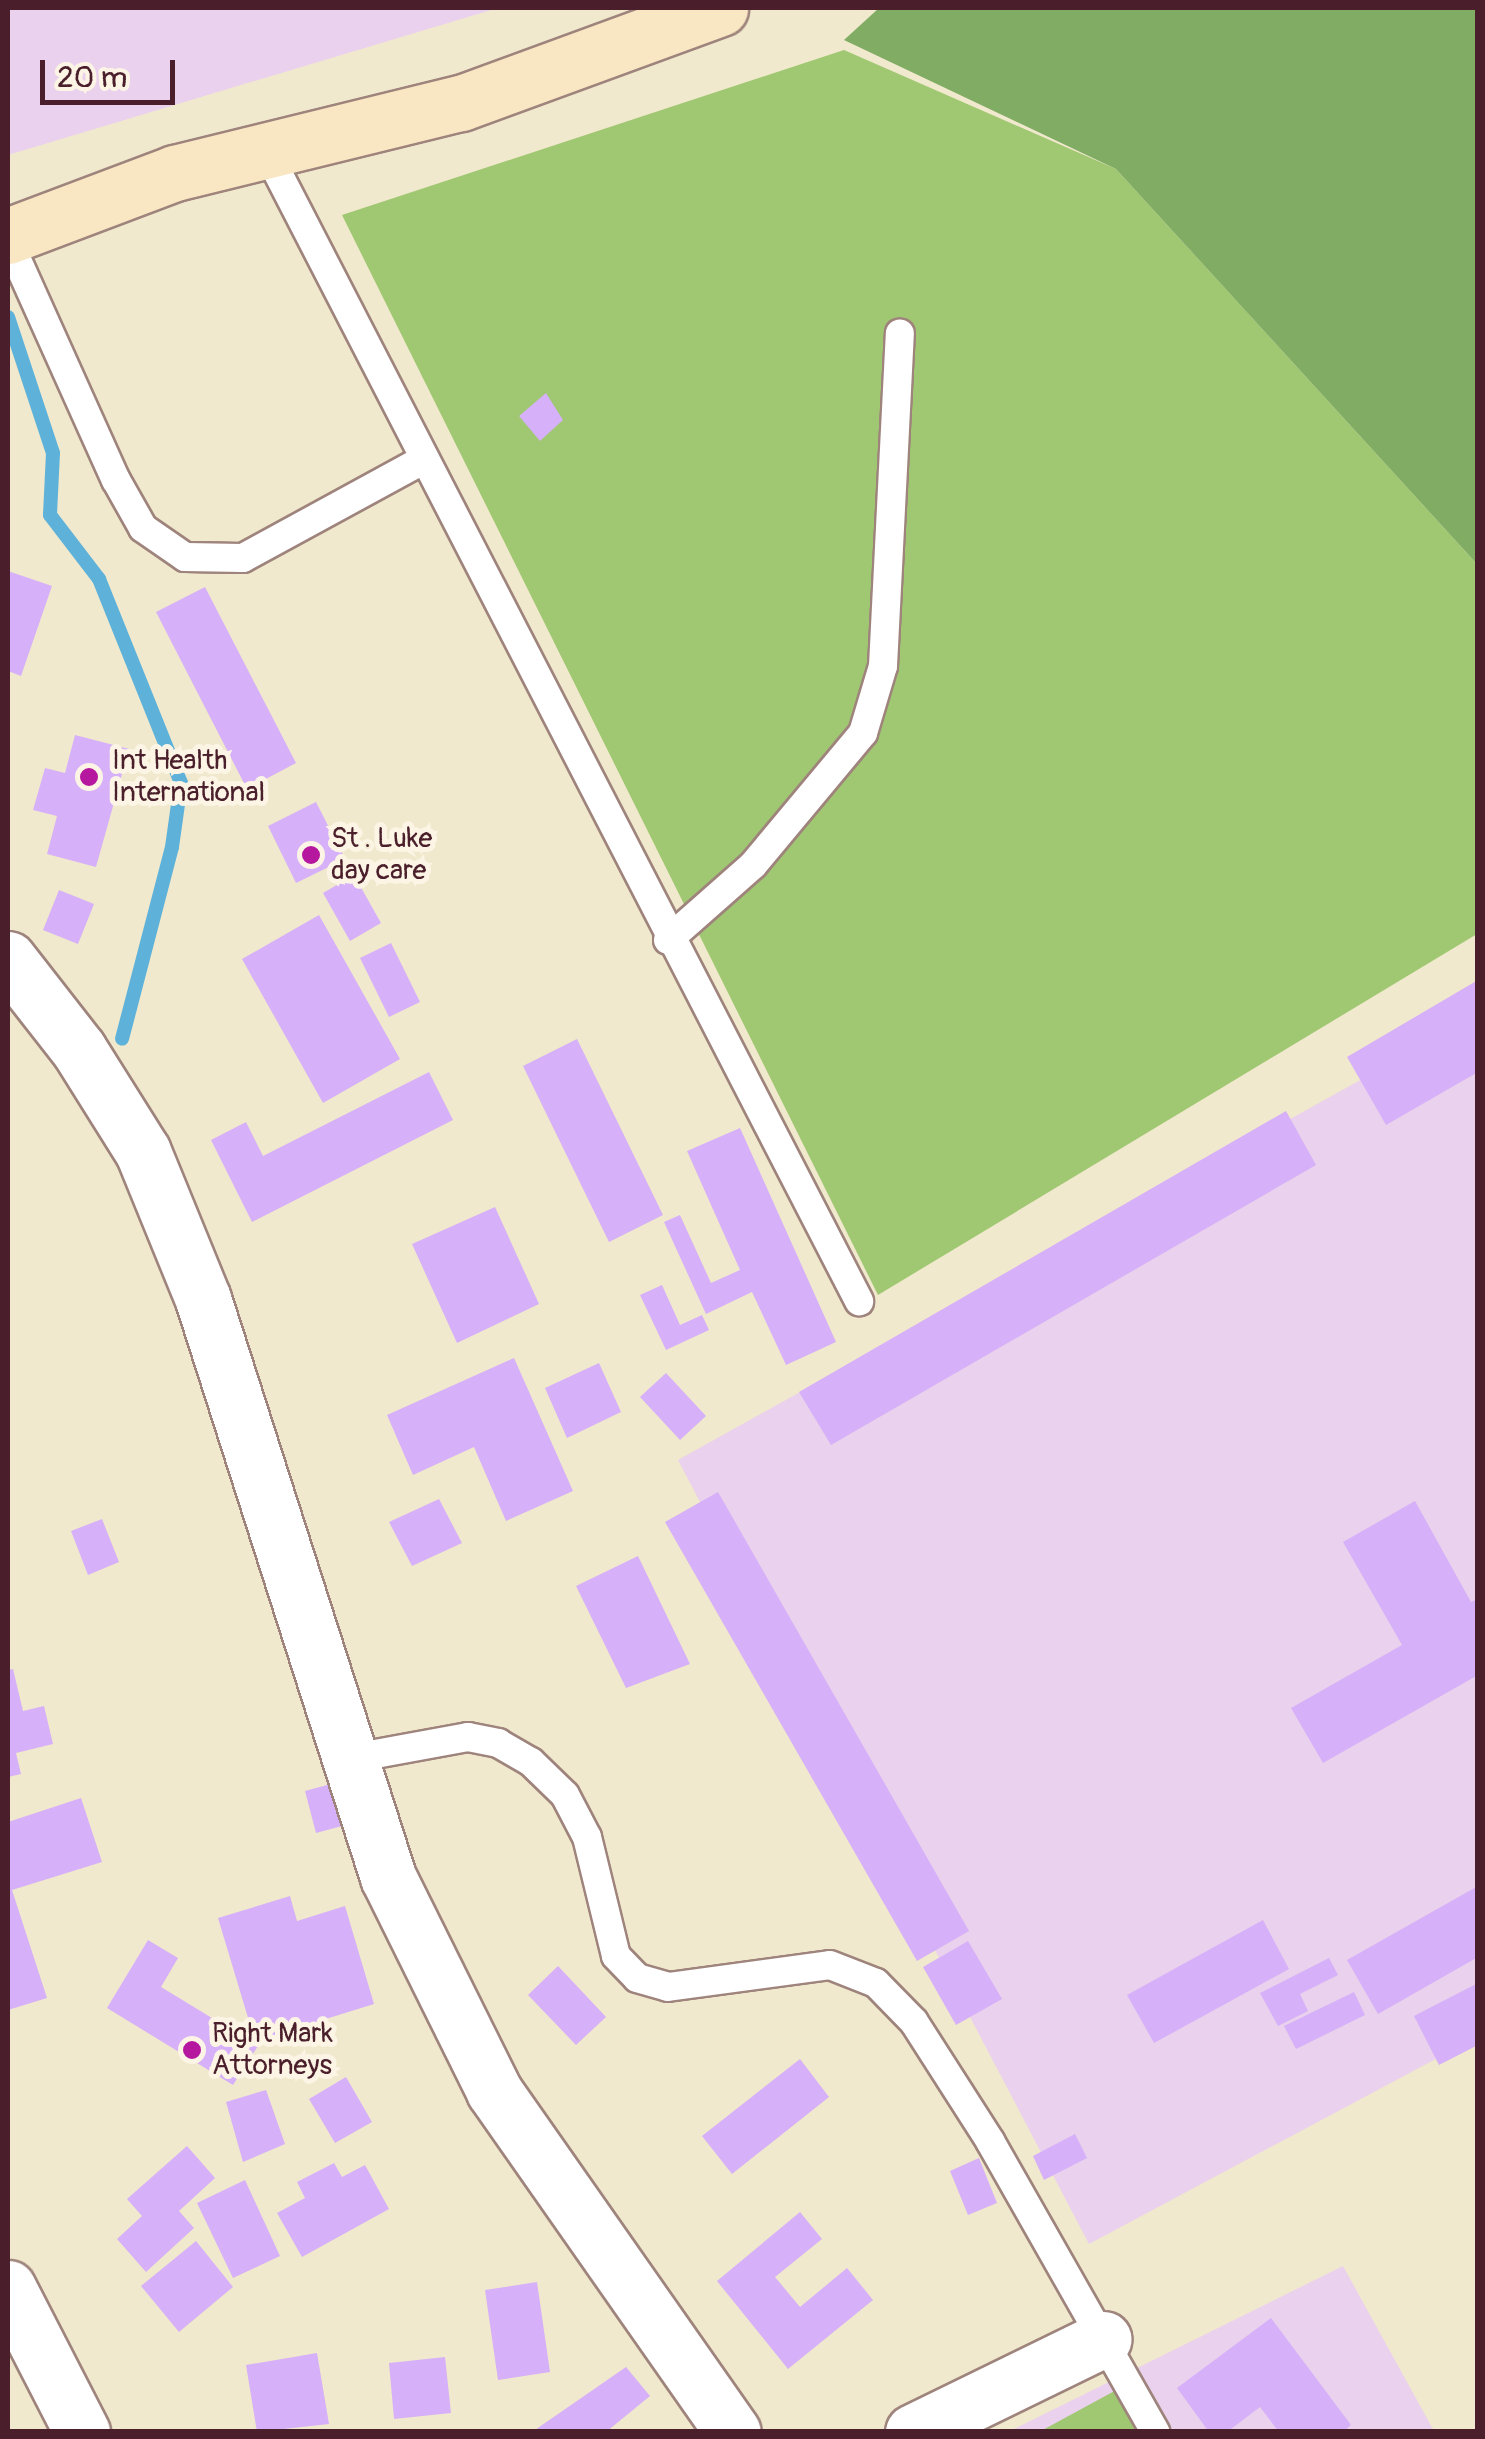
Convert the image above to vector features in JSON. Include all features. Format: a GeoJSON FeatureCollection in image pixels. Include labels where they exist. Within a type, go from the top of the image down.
{"type":"FeatureCollection","features":[{"type":"Feature","properties":{"kind":"main road"},"geometry":{"type":"LineString","coordinates":[[8,238],[63,212],[174,173],[461,103],[720,8]]}},
{"type":"Feature","properties":{"kind":"street"},"geometry":{"type":"LineString","coordinates":[[8,960],[79,1050],[143,1152],[203,1299],[388,1877],[494,2091],[733,2432]]}},
{"type":"Feature","properties":{"kind":"street"},"geometry":{"type":"LineString","coordinates":[[8,2288],[82,2432]]}},
{"type":"Feature","properties":{"kind":"street"},"geometry":{"type":"LineString","coordinates":[[912,2432],[1104,2340]]}},
{"type":"Feature","properties":{"kind":"lane"},"geometry":{"type":"LineString","coordinates":[[267,152],[668,940],[858,1301]]}},
{"type":"Feature","properties":{"kind":"lane"},"geometry":{"type":"LineString","coordinates":[[8,238],[116,480],[143,528],[186,558],[243,558],[422,460]]}},
{"type":"Feature","properties":{"kind":"lane"},"geometry":{"type":"LineString","coordinates":[[668,940],[753,864],[863,733],[882,666],[895,532],[900,333]]}},
{"type":"Feature","properties":{"kind":"lane"},"geometry":{"type":"LineString","coordinates":[[348,1759],[468,1737],[498,1743],[532,1762],[565,1795],[587,1837],[616,1956],[637,1978],[668,1987],[830,1965],[876,1983],[914,2022],[981,2126],[1155,2432]]}},
{"type":"Feature","properties":{"kind":"shaded area"},"geometry":{"type":"Polygon","coordinates":[[[8,8],[498,8],[8,155],[8,8]]]}},
{"type":"Feature","properties":{"kind":"shaded area"},"geometry":{"type":"Polygon","coordinates":[[[1477,1015],[1477,2037],[1089,2244],[678,1460],[1477,1015]]]}},
{"type":"Feature","properties":{"kind":"shaded area"},"geometry":{"type":"Polygon","coordinates":[[[1343,2266],[1434,2431],[1008,2432],[1343,2266]]]}},
{"type":"Feature","properties":{"kind":"green space"},"geometry":{"type":"Polygon","coordinates":[[[879,8],[1477,8],[1477,564],[1116,169],[844,40],[879,8]]]}},
{"type":"Feature","properties":{"kind":"green space"},"geometry":{"type":"Polygon","coordinates":[[[844,50],[1116,169],[1477,564],[1477,934],[878,1295],[342,215],[844,50]]]}},
{"type":"Feature","properties":{"kind":"green space"},"geometry":{"type":"Polygon","coordinates":[[[1120,2388],[1143,2432],[1039,2432],[1120,2388]]]}},
{"type":"Feature","properties":{"kind":"building"},"geometry":{"type":"Polygon","coordinates":[[[546,393],[563,420],[540,441],[519,416],[546,393]]]}},
{"type":"Feature","properties":{"kind":"building"},"geometry":{"type":"Polygon","coordinates":[[[8,571],[52,586],[21,676],[8,671],[8,571]]]}},
{"type":"Feature","properties":{"kind":"building"},"geometry":{"type":"Polygon","coordinates":[[[205,587],[296,763],[247,789],[156,612],[205,587]]]}},
{"type":"Feature","properties":{"kind":"building"},"geometry":{"type":"Polygon","coordinates":[[[75,735],[129,749],[96,867],[47,854],[57,816],[33,810],[45,768],[65,773],[75,735]]]}},
{"type":"Feature","properties":{"kind":"building"},"geometry":{"type":"Polygon","coordinates":[[[316,802],[345,859],[296,883],[268,826],[316,802]]]}},
{"type":"Feature","properties":{"kind":"building"},"geometry":{"type":"Polygon","coordinates":[[[354,875],[381,923],[350,941],[323,893],[354,875]]]}},
{"type":"Feature","properties":{"kind":"building"},"geometry":{"type":"Polygon","coordinates":[[[59,890],[94,904],[78,944],[43,930],[59,890]]]}},
{"type":"Feature","properties":{"kind":"building"},"geometry":{"type":"Polygon","coordinates":[[[319,915],[400,1059],[323,1103],[242,959],[319,915]]]}},
{"type":"Feature","properties":{"kind":"building"},"geometry":{"type":"Polygon","coordinates":[[[391,943],[420,1002],[389,1017],[360,958],[391,943]]]}},
{"type":"Feature","properties":{"kind":"building"},"geometry":{"type":"Polygon","coordinates":[[[1478,980],[1478,1072],[1386,1125],[1347,1057],[1478,980]]]}},
{"type":"Feature","properties":{"kind":"building"},"geometry":{"type":"Polygon","coordinates":[[[577,1039],[663,1215],[609,1242],[523,1066],[577,1039]]]}},
{"type":"Feature","properties":{"kind":"building"},"geometry":{"type":"Polygon","coordinates":[[[429,1072],[453,1120],[252,1222],[211,1140],[246,1122],[263,1156],[429,1072]]]}},
{"type":"Feature","properties":{"kind":"building"},"geometry":{"type":"Polygon","coordinates":[[[1286,1111],[1316,1165],[831,1445],[799,1392],[1286,1111]]]}},
{"type":"Feature","properties":{"kind":"building"},"geometry":{"type":"Polygon","coordinates":[[[740,1128],[836,1342],[786,1365],[752,1292],[706,1314],[664,1222],[680,1215],[711,1283],[740,1270],[687,1151],[740,1128]]]}},
{"type":"Feature","properties":{"kind":"building"},"geometry":{"type":"Polygon","coordinates":[[[495,1207],[539,1304],[457,1343],[412,1244],[495,1207]]]}},
{"type":"Feature","properties":{"kind":"building"},"geometry":{"type":"Polygon","coordinates":[[[662,1285],[680,1325],[702,1315],[709,1330],[666,1350],[640,1295],[662,1285]]]}},
{"type":"Feature","properties":{"kind":"building"},"geometry":{"type":"Polygon","coordinates":[[[514,1358],[573,1491],[506,1521],[474,1447],[413,1475],[387,1415],[514,1358]]]}},
{"type":"Feature","properties":{"kind":"building"},"geometry":{"type":"Polygon","coordinates":[[[599,1363],[621,1412],[567,1438],[545,1388],[599,1363]]]}},
{"type":"Feature","properties":{"kind":"building"},"geometry":{"type":"Polygon","coordinates":[[[666,1373],[706,1416],[680,1440],[640,1397],[666,1373]]]}},
{"type":"Feature","properties":{"kind":"building"},"geometry":{"type":"Polygon","coordinates":[[[718,1492],[969,1931],[917,1961],[665,1522],[718,1492]]]}},
{"type":"Feature","properties":{"kind":"building"},"geometry":{"type":"Polygon","coordinates":[[[439,1499],[462,1543],[412,1566],[389,1522],[439,1499]]]}},
{"type":"Feature","properties":{"kind":"building"},"geometry":{"type":"Polygon","coordinates":[[[1415,1501],[1471,1602],[1478,1599],[1478,1675],[1323,1763],[1291,1708],[1402,1645],[1343,1542],[1415,1501]]]}},
{"type":"Feature","properties":{"kind":"building"},"geometry":{"type":"Polygon","coordinates":[[[102,1519],[119,1562],[88,1575],[71,1531],[102,1519]]]}},
{"type":"Feature","properties":{"kind":"building"},"geometry":{"type":"Polygon","coordinates":[[[638,1556],[690,1664],[626,1688],[576,1586],[638,1556]]]}},
{"type":"Feature","properties":{"kind":"building"},"geometry":{"type":"Polygon","coordinates":[[[13,1669],[23,1711],[44,1706],[53,1744],[16,1753],[21,1774],[8,1777],[8,1670],[13,1669]]]}},
{"type":"Feature","properties":{"kind":"building"},"geometry":{"type":"Polygon","coordinates":[[[331,1784],[342,1826],[316,1833],[305,1791],[331,1784]]]}},
{"type":"Feature","properties":{"kind":"building"},"geometry":{"type":"Polygon","coordinates":[[[81,1798],[102,1862],[12,1890],[47,1998],[8,2010],[8,1822],[81,1798]]]}},
{"type":"Feature","properties":{"kind":"building"},"geometry":{"type":"Polygon","coordinates":[[[1478,1886],[1478,1957],[1378,2014],[1347,1960],[1478,1886]]]}},
{"type":"Feature","properties":{"kind":"building"},"geometry":{"type":"Polygon","coordinates":[[[290,1896],[297,1921],[345,1906],[374,2004],[255,2041],[218,1918],[290,1896]]]}},
{"type":"Feature","properties":{"kind":"building"},"geometry":{"type":"Polygon","coordinates":[[[1263,1920],[1289,1969],[1154,2043],[1127,1995],[1263,1920]]]}},
{"type":"Feature","properties":{"kind":"building"},"geometry":{"type":"Polygon","coordinates":[[[148,1940],[178,1958],[161,1987],[258,2046],[233,2085],[107,2008],[148,1940]]]}},
{"type":"Feature","properties":{"kind":"building"},"geometry":{"type":"Polygon","coordinates":[[[968,1941],[1002,1999],[956,2025],[923,1967],[968,1941]]]}},
{"type":"Feature","properties":{"kind":"building"},"geometry":{"type":"Polygon","coordinates":[[[1329,1958],[1338,1975],[1300,1994],[1308,2011],[1278,2026],[1260,1993],[1329,1958]]]}},
{"type":"Feature","properties":{"kind":"building"},"geometry":{"type":"Polygon","coordinates":[[[558,1966],[606,2017],[576,2045],[528,1995],[558,1966]]]}},
{"type":"Feature","properties":{"kind":"building"},"geometry":{"type":"Polygon","coordinates":[[[1478,1983],[1478,2045],[1439,2065],[1414,2016],[1478,1983]]]}},
{"type":"Feature","properties":{"kind":"building"},"geometry":{"type":"Polygon","coordinates":[[[1354,1992],[1365,2015],[1296,2049],[1284,2026],[1354,1992]]]}},
{"type":"Feature","properties":{"kind":"building"},"geometry":{"type":"Polygon","coordinates":[[[800,2059],[829,2097],[732,2174],[702,2136],[800,2059]]]}},
{"type":"Feature","properties":{"kind":"building"},"geometry":{"type":"Polygon","coordinates":[[[346,2077],[372,2122],[335,2143],[309,2099],[346,2077]]]}},
{"type":"Feature","properties":{"kind":"building"},"geometry":{"type":"Polygon","coordinates":[[[266,2090],[285,2144],[243,2162],[226,2102],[266,2090]]]}},
{"type":"Feature","properties":{"kind":"building"},"geometry":{"type":"Polygon","coordinates":[[[1075,2134],[1087,2158],[1044,2180],[1033,2156],[1075,2134]]]}},
{"type":"Feature","properties":{"kind":"building"},"geometry":{"type":"Polygon","coordinates":[[[187,2146],[215,2178],[179,2211],[194,2228],[146,2272],[117,2239],[142,2216],[127,2199],[187,2146]]]}},
{"type":"Feature","properties":{"kind":"building"},"geometry":{"type":"Polygon","coordinates":[[[979,2158],[997,2203],[968,2215],[950,2171],[979,2158]]]}},
{"type":"Feature","properties":{"kind":"building"},"geometry":{"type":"Polygon","coordinates":[[[334,2163],[342,2177],[365,2165],[389,2209],[302,2257],[277,2213],[305,2198],[297,2182],[334,2163]]]}},
{"type":"Feature","properties":{"kind":"building"},"geometry":{"type":"Polygon","coordinates":[[[245,2180],[280,2256],[233,2278],[197,2203],[245,2180]]]}},
{"type":"Feature","properties":{"kind":"building"},"geometry":{"type":"Polygon","coordinates":[[[800,2212],[822,2239],[775,2277],[800,2307],[847,2268],[873,2300],[788,2369],[717,2281],[800,2212]]]}},
{"type":"Feature","properties":{"kind":"building"},"geometry":{"type":"Polygon","coordinates":[[[196,2241],[233,2287],[179,2332],[141,2286],[196,2241]]]}},
{"type":"Feature","properties":{"kind":"building"},"geometry":{"type":"Polygon","coordinates":[[[537,2282],[550,2372],[498,2380],[485,2290],[537,2282]]]}},
{"type":"Feature","properties":{"kind":"building"},"geometry":{"type":"Polygon","coordinates":[[[1271,2318],[1351,2425],[1343,2432],[1279,2432],[1260,2407],[1227,2432],[1209,2432],[1177,2388],[1271,2318]]]}},
{"type":"Feature","properties":{"kind":"building"},"geometry":{"type":"Polygon","coordinates":[[[317,2353],[329,2424],[257,2432],[246,2365],[317,2353]]]}},
{"type":"Feature","properties":{"kind":"building"},"geometry":{"type":"Polygon","coordinates":[[[445,2357],[451,2413],[394,2419],[389,2363],[445,2357]]]}},
{"type":"Feature","properties":{"kind":"building"},"geometry":{"type":"Polygon","coordinates":[[[626,2367],[650,2396],[606,2432],[532,2432],[626,2367]]]}},
{"type":"Feature","properties":{"kind":"waterway"},"geometry":{"type":"LineString","coordinates":[[8,317],[53,453],[50,515],[99,579],[181,783],[172,847],[122,1039]]}},
{"type":"Feature","properties":{"kind":"place","name":"Int Health International"},"geometry":{"type":"Point","coordinates":[89,777]}},
{"type":"Feature","properties":{"kind":"place","name":"St . Luke day care"},"geometry":{"type":"Point","coordinates":[311,855]}},
{"type":"Feature","properties":{"kind":"place","name":"Right Mark Attorneys"},"geometry":{"type":"Point","coordinates":[192,2050]}}]}
